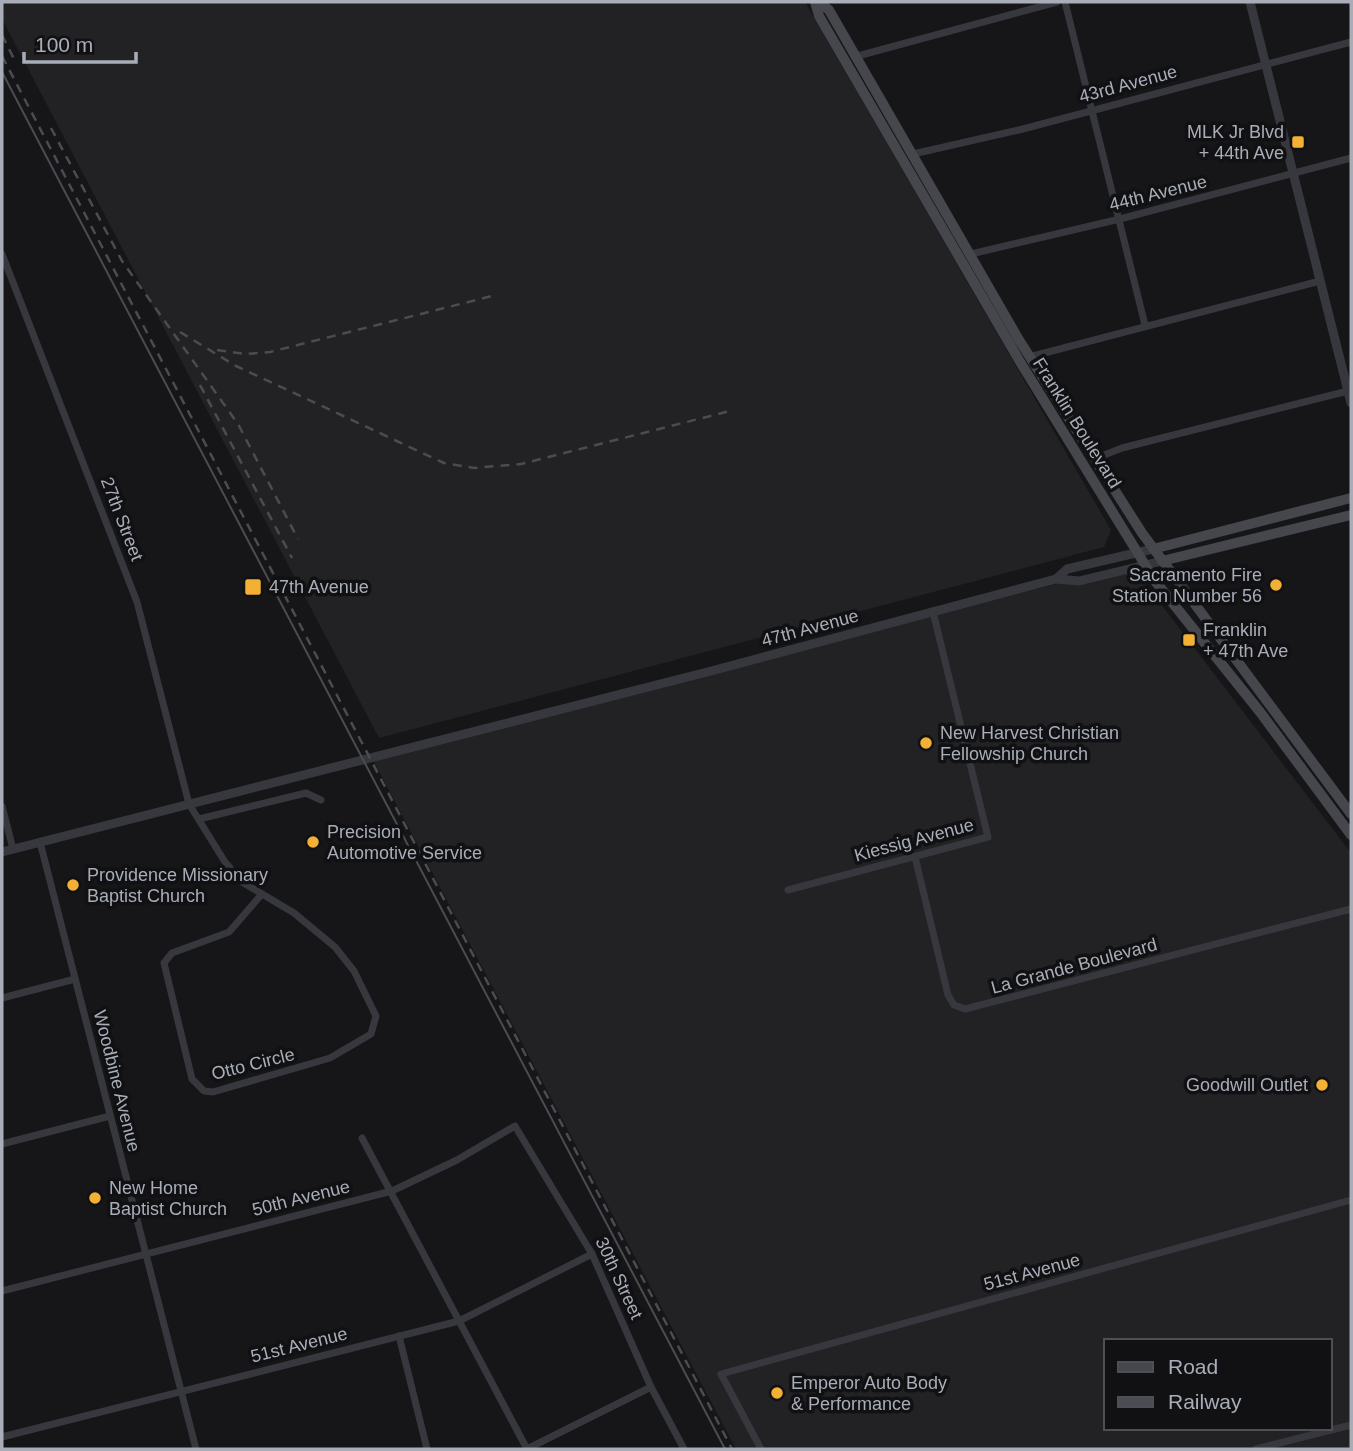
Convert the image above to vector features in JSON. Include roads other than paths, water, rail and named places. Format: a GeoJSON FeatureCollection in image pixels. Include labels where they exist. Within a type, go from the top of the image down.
{"type":"FeatureCollection","features":[{"type":"Feature","properties":{"kind":"main road","name":"Franklin Boulevard"},"geometry":{"type":"LineString","coordinates":[[817,2],[829,10],[853,57],[913,154],[1029,357],[1153,549],[1351,814]]}},
{"type":"Feature","properties":{"kind":"main road","name":"Franklin Boulevard"},"geometry":{"type":"LineString","coordinates":[[817,2],[819,16],[1037,390],[1155,580],[1270,725],[1351,835]]}},
{"type":"Feature","properties":{"kind":"main road"},"geometry":{"type":"LineString","coordinates":[[1006,317],[1010,335],[1033,373],[1037,390],[1047,398],[1068,429],[1081,438]]}},
{"type":"Feature","properties":{"kind":"main road","name":"47th Avenue"},"geometry":{"type":"LineString","coordinates":[[1153,549],[1351,498]]}},
{"type":"Feature","properties":{"kind":"main road","name":"47th Avenue"},"geometry":{"type":"LineString","coordinates":[[1162,561],[1351,515]]}},
{"type":"Feature","properties":{"kind":"street"},"geometry":{"type":"LineString","coordinates":[[853,57],[1057,2]]}},
{"type":"Feature","properties":{"kind":"street"},"geometry":{"type":"LineString","coordinates":[[1065,2],[1145,325]]}},
{"type":"Feature","properties":{"kind":"street"},"geometry":{"type":"LineString","coordinates":[[1250,2],[1320,281],[1346,362],[1351,403]]}},
{"type":"Feature","properties":{"kind":"street","name":"43rd Avenue"},"geometry":{"type":"LineString","coordinates":[[913,154],[1351,42]]}},
{"type":"Feature","properties":{"kind":"street","name":"44th Avenue"},"geometry":{"type":"LineString","coordinates":[[971,254],[1120,219],[1351,158]]}},
{"type":"Feature","properties":{"kind":"street","name":"27th Street"},"geometry":{"type":"LineString","coordinates":[[2,254],[137,602],[189,804]]}},
{"type":"Feature","properties":{"kind":"street"},"geometry":{"type":"LineString","coordinates":[[1029,357],[1320,281]]}},
{"type":"Feature","properties":{"kind":"street"},"geometry":{"type":"LineString","coordinates":[[1094,459],[1122,448],[1348,391]]}},
{"type":"Feature","properties":{"kind":"street","name":"47th Avenue"},"geometry":{"type":"LineString","coordinates":[[1056,579],[1067,569],[1153,549]]}},
{"type":"Feature","properties":{"kind":"street","name":"47th Avenue"},"geometry":{"type":"LineString","coordinates":[[2,852],[1056,579],[1079,581],[1162,561]]}},
{"type":"Feature","properties":{"kind":"street","name":"Kiessig Avenue"},"geometry":{"type":"LineString","coordinates":[[788,890],[988,837],[933,612]]}},
{"type":"Feature","properties":{"kind":"street"},"geometry":{"type":"LineString","coordinates":[[199,819],[306,793],[321,800]]}},
{"type":"Feature","properties":{"kind":"street","name":"Otto Circle"},"geometry":{"type":"LineString","coordinates":[[189,804],[232,871],[261,895],[294,913],[335,947],[354,971],[375,1009],[376,1023],[365,1038],[330,1058],[224,1089],[204,1091],[192,1079],[164,963],[172,953],[229,932],[261,895]]}},
{"type":"Feature","properties":{"kind":"street"},"geometry":{"type":"LineString","coordinates":[[2,806],[13,849]]}},
{"type":"Feature","properties":{"kind":"street","name":"Woodbine Avenue"},"geometry":{"type":"LineString","coordinates":[[40,842],[196,1449]]}},
{"type":"Feature","properties":{"kind":"street","name":"La Grande Boulevard"},"geometry":{"type":"LineString","coordinates":[[915,857],[949,999],[957,1007],[965,1009],[1351,909]]}},
{"type":"Feature","properties":{"kind":"street"},"geometry":{"type":"LineString","coordinates":[[2,998],[75,979]]}},
{"type":"Feature","properties":{"kind":"street"},"geometry":{"type":"LineString","coordinates":[[2,1144],[110,1116]]}},
{"type":"Feature","properties":{"kind":"street","name":"50th Avenue"},"geometry":{"type":"LineString","coordinates":[[2,1291],[392,1191],[457,1160],[515,1126]]}},
{"type":"Feature","properties":{"kind":"street","name":"30th Street"},"geometry":{"type":"LineString","coordinates":[[515,1126],[592,1254],[651,1387],[684,1449]]}},
{"type":"Feature","properties":{"kind":"street"},"geometry":{"type":"LineString","coordinates":[[362,1138],[527,1449],[651,1387]]}},
{"type":"Feature","properties":{"kind":"street","name":"51st Avenue"},"geometry":{"type":"LineString","coordinates":[[761,1449],[721,1374],[1351,1200]]}},
{"type":"Feature","properties":{"kind":"street","name":"51st Avenue"},"geometry":{"type":"LineString","coordinates":[[2,1437],[459,1321],[592,1254]]}},
{"type":"Feature","properties":{"kind":"street"},"geometry":{"type":"LineString","coordinates":[[399,1336],[427,1449]]}},
{"type":"Feature","properties":{"kind":"street"},"geometry":{"type":"LineString","coordinates":[[1332,1430],[1351,1425]]}},
{"type":"Feature","properties":{"kind":"street"},"geometry":{"type":"LineString","coordinates":[[1256,1449],[1331,1430]]}},
{"type":"Feature","properties":{"kind":"tram line"},"geometry":{"type":"LineString","coordinates":[[2,72],[725,1449]]}},
{"type":"Feature","properties":{"kind":"railway"},"geometry":{"type":"LineString","coordinates":[[2,35],[16,63]]}},
{"type":"Feature","properties":{"kind":"railway"},"geometry":{"type":"LineString","coordinates":[[2,56],[732,1449]]}},
{"type":"Feature","properties":{"kind":"railway"},"geometry":{"type":"LineString","coordinates":[[51,128],[122,261],[238,424],[298,539]]}},
{"type":"Feature","properties":{"kind":"railway"},"geometry":{"type":"LineString","coordinates":[[217,350],[246,354],[270,352],[492,296]]}},
{"type":"Feature","properties":{"kind":"railway"},"geometry":{"type":"LineString","coordinates":[[180,332],[236,366],[444,463],[474,468],[521,464],[730,411]]}},
{"type":"Feature","properties":{"kind":"railway"},"geometry":{"type":"LineString","coordinates":[[200,385],[292,558]]}},
{"type":"Feature","properties":{"kind":"place","name":"MLK Jr Blvd + 44th Ave"},"geometry":{"type":"Point","coordinates":[1298,142]}},
{"type":"Feature","properties":{"kind":"place","name":"Sacramento Fire Station Number 56"},"geometry":{"type":"Point","coordinates":[1276,585]}},
{"type":"Feature","properties":{"kind":"place","name":"47th Avenue"},"geometry":{"type":"Point","coordinates":[253,587]}},
{"type":"Feature","properties":{"kind":"place","name":"Franklin + 47th Ave"},"geometry":{"type":"Point","coordinates":[1189,640]}},
{"type":"Feature","properties":{"kind":"place","name":"New Harvest Christian Fellowship Church"},"geometry":{"type":"Point","coordinates":[926,743]}},
{"type":"Feature","properties":{"kind":"place","name":"Precision Automotive Service"},"geometry":{"type":"Point","coordinates":[313,842]}},
{"type":"Feature","properties":{"kind":"place","name":"Providence Missionary Baptist Church"},"geometry":{"type":"Point","coordinates":[73,885]}},
{"type":"Feature","properties":{"kind":"place","name":"Goodwill Outlet"},"geometry":{"type":"Point","coordinates":[1322,1085]}},
{"type":"Feature","properties":{"kind":"place","name":"New Home Baptist Church"},"geometry":{"type":"Point","coordinates":[95,1198]}},
{"type":"Feature","properties":{"kind":"place","name":"Emperor Auto Body & Performance"},"geometry":{"type":"Point","coordinates":[777,1393]}}]}
